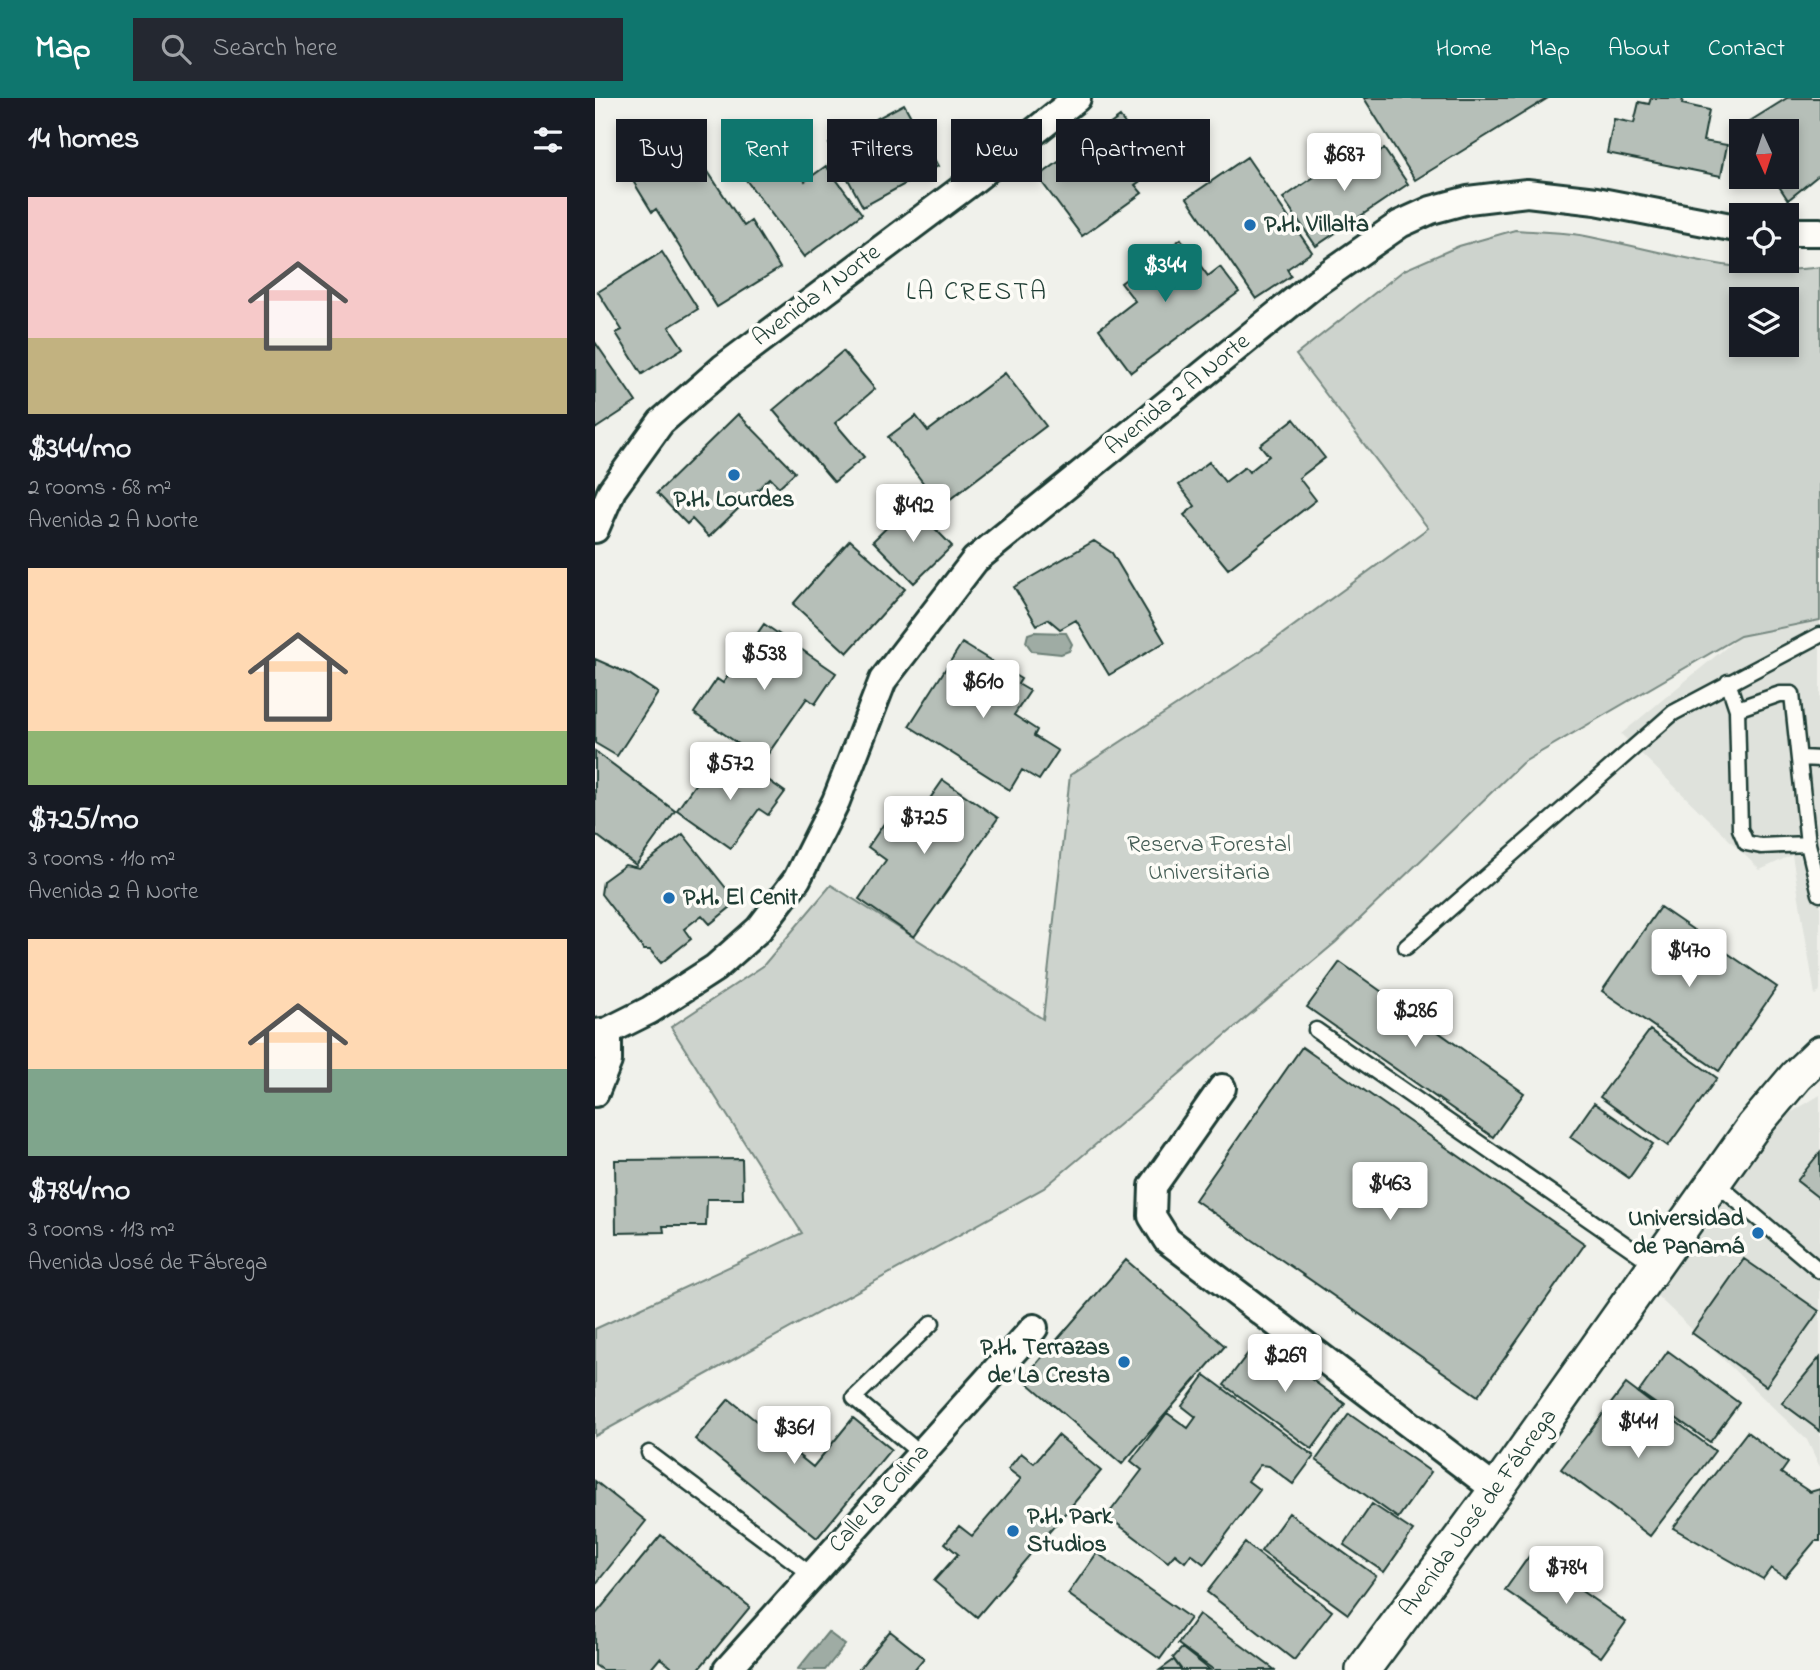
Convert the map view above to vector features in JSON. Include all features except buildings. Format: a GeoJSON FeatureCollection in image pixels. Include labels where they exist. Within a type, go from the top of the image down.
{"type":"FeatureCollection","features":[{"type":"Feature","properties":{"kind":"street","name":"Avenida 1 Norte"},"geometry":{"type":"LineString","coordinates":[[595,528],[612,490],[661,422],[723,368],[971,182],[1077,98]]}},
{"type":"Feature","properties":{"kind":"street","name":"Avenida 2 A Norte"},"geometry":{"type":"LineString","coordinates":[[602,1032],[650,1010],[715,968],[759,929],[797,879],[837,801],[883,680],[975,560],[1317,282],[1400,224],[1431,210],[1468,200],[1527,194],[1596,201],[1729,227]]}},
{"type":"Feature","properties":{"kind":"street"},"geometry":{"type":"LineString","coordinates":[[1799,232],[1820,232]]}},
{"type":"Feature","properties":{"kind":"street"},"geometry":{"type":"LineString","coordinates":[[595,1093],[608,1062],[602,1032]]}},
{"type":"Feature","properties":{"kind":"street","name":"Avenida José de Fábrega"},"geometry":{"type":"LineString","coordinates":[[1363,1670],[1496,1490],[1753,1127],[1796,1076],[1820,1054]]}},
{"type":"Feature","properties":{"kind":"street"},"geometry":{"type":"LineString","coordinates":[[1222,1088],[1153,1186],[1152,1216],[1167,1240],[1496,1490]]}},
{"type":"Feature","properties":{"kind":"street","name":"Calle La Colina"},"geometry":{"type":"LineString","coordinates":[[727,1670],[1034,1328]]}},
{"type":"Feature","properties":{"kind":"lane"},"geometry":{"type":"LineString","coordinates":[[1406,947],[1673,713],[1820,635]]}},
{"type":"Feature","properties":{"kind":"lane"},"geometry":{"type":"LineString","coordinates":[[1728,682],[1737,709],[1740,829],[1746,842],[1761,846],[1808,844]]}},
{"type":"Feature","properties":{"kind":"lane"},"geometry":{"type":"LineString","coordinates":[[1737,709],[1780,694],[1792,694],[1801,758],[1808,844],[1820,894]]}},
{"type":"Feature","properties":{"kind":"lane"},"geometry":{"type":"LineString","coordinates":[[1801,758],[1820,759]]}},
{"type":"Feature","properties":{"kind":"lane"},"geometry":{"type":"LineString","coordinates":[[1316,1030],[1655,1265]]}},
{"type":"Feature","properties":{"kind":"lane"},"geometry":{"type":"LineString","coordinates":[[1714,1181],[1820,1271]]}},
{"type":"Feature","properties":{"kind":"lane"},"geometry":{"type":"LineString","coordinates":[[921,1454],[854,1398],[932,1323]]}},
{"type":"Feature","properties":{"kind":"lane"},"geometry":{"type":"LineString","coordinates":[[649,1453],[812,1575]]}},
{"type":"Feature","properties":{"kind":"shaded area"},"geometry":{"type":"Polygon","coordinates":[[[1820,620],[1820,991],[1815,995],[1792,855],[1760,870],[1621,734],[1740,636],[1820,620]]]}},
{"type":"Feature","properties":{"kind":"shaded area"},"geometry":{"type":"Polygon","coordinates":[[[1066,633],[1072,644],[1069,651],[1061,654],[1032,651],[1026,642],[1028,634],[1066,633]]]}},
{"type":"Feature","properties":{"kind":"shaded area","name":"Universidad de Panamá"},"geometry":{"type":"Polygon","coordinates":[[[1820,1095],[1820,1467],[1807,1440],[1653,1292],[1738,1174],[1787,1115],[1820,1095]]]}},
{"type":"Feature","properties":{"kind":"shaded area"},"geometry":{"type":"Polygon","coordinates":[[[828,1632],[845,1645],[825,1670],[797,1670],[828,1632]]]}},
{"type":"Feature","properties":{"kind":"green space","name":"Reserva Forestal Universitaria"},"geometry":{"type":"Polygon","coordinates":[[[1515,230],[1580,235],[1729,266],[1729,273],[1799,273],[1799,269],[1820,267],[1820,620],[1740,636],[1522,763],[1336,942],[1044,1188],[595,1436],[595,1329],[802,1233],[671,1027],[763,966],[831,885],[1043,1019],[1070,775],[1255,654],[1428,528],[1296,355],[1404,270],[1459,246],[1515,230]]]}},
{"type":"Feature","properties":{"kind":"place","name":"P.H. Villalta"},"geometry":{"type":"Point","coordinates":[1250,225]}},
{"type":"Feature","properties":{"kind":"place","name":"P.H. Lourdes"},"geometry":{"type":"Point","coordinates":[734,475]}},
{"type":"Feature","properties":{"kind":"place","name":"P.H. El Cenit"},"geometry":{"type":"Point","coordinates":[669,898]}},
{"type":"Feature","properties":{"kind":"place","name":"Universidad de Panamá"},"geometry":{"type":"Point","coordinates":[1758,1233]}},
{"type":"Feature","properties":{"kind":"place","name":"P.H. Terrazas de La Cresta"},"geometry":{"type":"Point","coordinates":[1124,1362]}},
{"type":"Feature","properties":{"kind":"place","name":"P.H. Park Studios"},"geometry":{"type":"Point","coordinates":[1013,1531]}},
{"type":"Feature","properties":{"kind":"district","name":"LA CRESTA"},"geometry":{"type":"Point","coordinates":[977,293]}}]}
